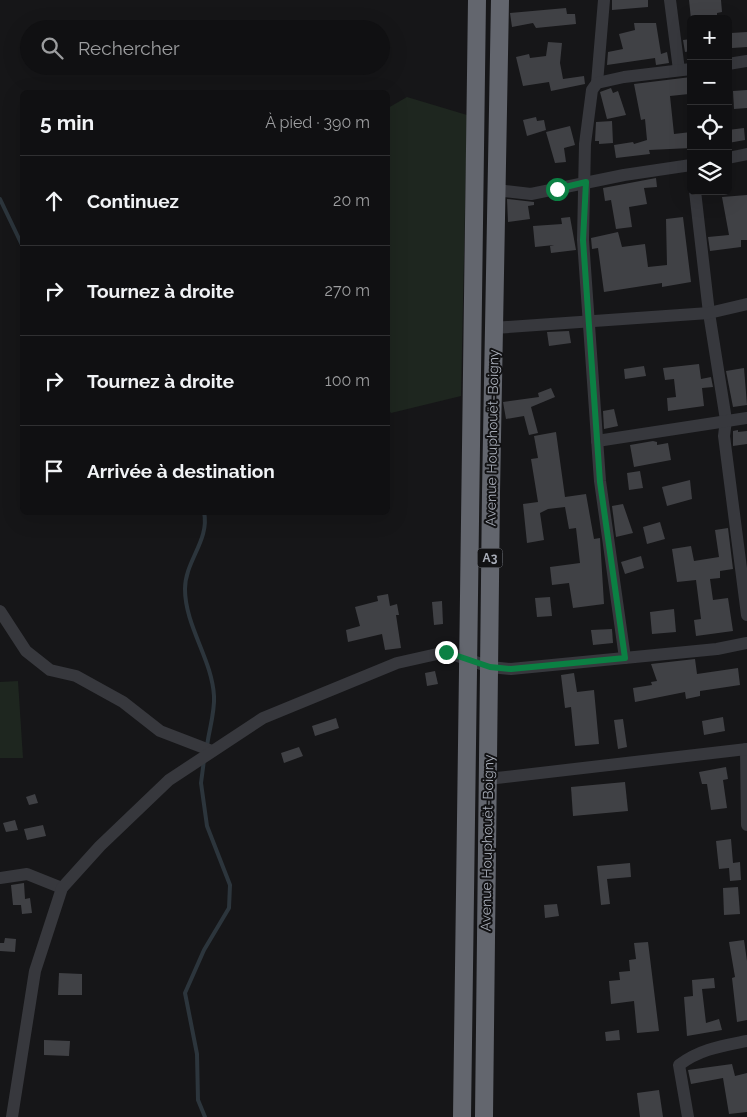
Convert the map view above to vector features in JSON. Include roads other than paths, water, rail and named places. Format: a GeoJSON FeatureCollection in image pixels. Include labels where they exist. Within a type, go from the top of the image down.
{"type":"FeatureCollection","features":[{"type":"Feature","properties":{"kind":"highway","name":"Avenue Houphouët-Boigny"},"geometry":{"type":"LineString","coordinates":[[462,1117],[477,0]]}},
{"type":"Feature","properties":{"kind":"highway","name":"Avenue Houphouët-Boigny"},"geometry":{"type":"LineString","coordinates":[[484,1117],[500,0]]}},
{"type":"Feature","properties":{"kind":"street"},"geometry":{"type":"LineString","coordinates":[[604,0],[597,83],[592,90],[585,144],[586,182],[583,240],[600,482],[625,658]]}},
{"type":"Feature","properties":{"kind":"street"},"geometry":{"type":"LineString","coordinates":[[597,83],[611,79],[685,69],[670,0]]}},
{"type":"Feature","properties":{"kind":"street"},"geometry":{"type":"LineString","coordinates":[[732,63],[747,61]]}},
{"type":"Feature","properties":{"kind":"street"},"geometry":{"type":"LineString","coordinates":[[732,157],[747,154]]}},
{"type":"Feature","properties":{"kind":"street"},"geometry":{"type":"LineString","coordinates":[[496,190],[531,194],[586,182],[687,167]]}},
{"type":"Feature","properties":{"kind":"street"},"geometry":{"type":"LineString","coordinates":[[695,195],[709,313],[726,420],[724,436],[747,615]]}},
{"type":"Feature","properties":{"kind":"street"},"geometry":{"type":"LineString","coordinates":[[494,328],[709,313],[747,304]]}},
{"type":"Feature","properties":{"kind":"street"},"geometry":{"type":"LineString","coordinates":[[597,441],[747,418]]}},
{"type":"Feature","properties":{"kind":"street"},"geometry":{"type":"LineString","coordinates":[[0,611],[26,651],[50,670],[76,676],[123,702],[160,731],[212,750]]}},
{"type":"Feature","properties":{"kind":"street"},"geometry":{"type":"LineString","coordinates":[[12,1117],[35,971],[62,888],[100,846],[169,780],[212,750],[263,718],[397,663],[446,652],[490,667],[511,669],[718,649],[747,643]]}},
{"type":"Feature","properties":{"kind":"street"},"geometry":{"type":"LineString","coordinates":[[488,779],[746,749],[747,825]]}},
{"type":"Feature","properties":{"kind":"street"},"geometry":{"type":"LineString","coordinates":[[0,878],[27,874],[62,888]]}},
{"type":"Feature","properties":{"kind":"street"},"geometry":{"type":"LineString","coordinates":[[688,1117],[679,1065],[691,1056],[706,1049],[747,1041]]}},
{"type":"Feature","properties":{"kind":"waterway"},"geometry":{"type":"LineString","coordinates":[[0,199],[20,241]]}},
{"type":"Feature","properties":{"kind":"waterway"},"geometry":{"type":"LineString","coordinates":[[204,515],[204,532],[189,569],[185,589],[189,616],[209,669],[214,696],[214,708],[207,746]]}},
{"type":"Feature","properties":{"kind":"waterway"},"geometry":{"type":"LineString","coordinates":[[204,760],[201,783],[207,826],[230,885],[229,908],[204,950],[185,993],[197,1054],[198,1100],[205,1117]]}}]}
